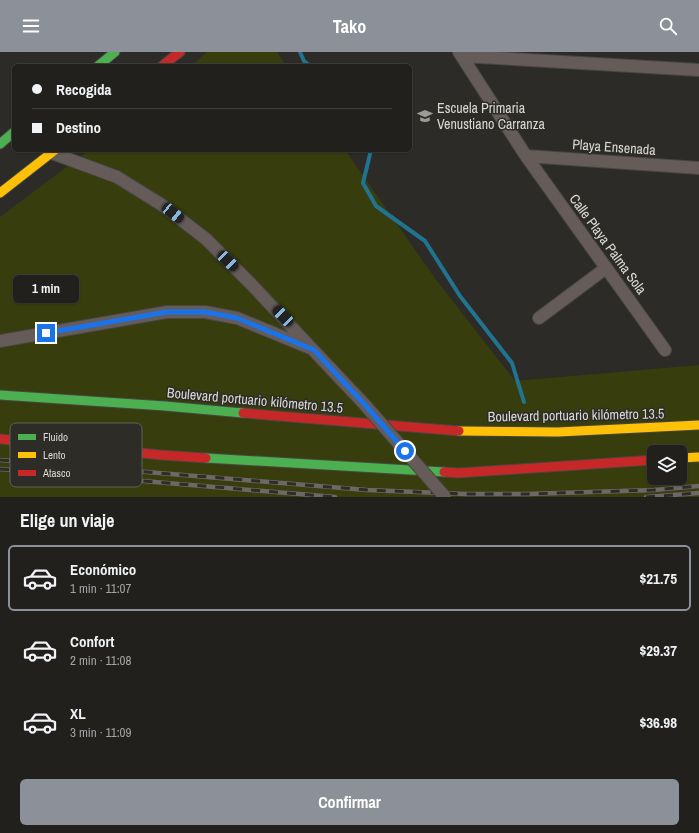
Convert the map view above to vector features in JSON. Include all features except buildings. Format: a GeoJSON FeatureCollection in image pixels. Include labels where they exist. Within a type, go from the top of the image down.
{"type":"FeatureCollection","features":[{"type":"Feature","properties":{"kind":"main road"},"geometry":{"type":"LineString","coordinates":[[100,64],[115,52]]}},
{"type":"Feature","properties":{"kind":"main road"},"geometry":{"type":"LineString","coordinates":[[165,64],[180,52]]}},
{"type":"Feature","properties":{"kind":"main road"},"geometry":{"type":"LineString","coordinates":[[0,144],[12,134]]}},
{"type":"Feature","properties":{"kind":"main road"},"geometry":{"type":"LineString","coordinates":[[0,193],[52,152]]}},
{"type":"Feature","properties":{"kind":"main road","name":"Boulevard portuario kilómetro 13.5"},"geometry":{"type":"LineString","coordinates":[[0,394],[165,406],[452,431],[558,432],[699,425]]}},
{"type":"Feature","properties":{"kind":"main road"},"geometry":{"type":"LineString","coordinates":[[0,439],[10,440]]}},
{"type":"Feature","properties":{"kind":"main road"},"geometry":{"type":"LineString","coordinates":[[142,453],[458,473],[554,468],[647,461]]}},
{"type":"Feature","properties":{"kind":"main road"},"geometry":{"type":"LineString","coordinates":[[687,458],[699,457]]}},
{"type":"Feature","properties":{"kind":"street"},"geometry":{"type":"LineString","coordinates":[[460,54],[699,70]]}},
{"type":"Feature","properties":{"kind":"street","name":"Calle Playa Palma Sola"},"geometry":{"type":"LineString","coordinates":[[460,54],[526,156],[665,350]]}},
{"type":"Feature","properties":{"kind":"street"},"geometry":{"type":"LineString","coordinates":[[55,152],[117,177],[162,205],[206,239],[251,284],[366,406],[445,497]]}},
{"type":"Feature","properties":{"kind":"street","name":"Playa Ensenada"},"geometry":{"type":"LineString","coordinates":[[526,156],[699,168]]}},
{"type":"Feature","properties":{"kind":"street"},"geometry":{"type":"LineString","coordinates":[[539,318],[606,268]]}},
{"type":"Feature","properties":{"kind":"street"},"geometry":{"type":"LineString","coordinates":[[0,341],[167,312],[205,312],[237,318],[314,350]]}},
{"type":"Feature","properties":{"kind":"green space"},"geometry":{"type":"Polygon","coordinates":[[[207,52],[277,52],[285,64],[193,64],[207,52]]]}},
{"type":"Feature","properties":{"kind":"green space"},"geometry":{"type":"Polygon","coordinates":[[[86,152],[346,152],[437,281],[515,381],[699,365],[699,497],[0,497],[0,217],[86,152]]]}},
{"type":"Feature","properties":{"kind":"waterway"},"geometry":{"type":"LineString","coordinates":[[300,52],[304,61],[308,64]]}},
{"type":"Feature","properties":{"kind":"waterway"},"geometry":{"type":"LineString","coordinates":[[371,152],[363,183],[376,206],[425,241],[460,296],[512,363],[524,402]]}},
{"type":"Feature","properties":{"kind":"railway"},"geometry":{"type":"LineString","coordinates":[[0,460],[10,461]]}},
{"type":"Feature","properties":{"kind":"railway"},"geometry":{"type":"LineString","coordinates":[[0,469],[10,470]]}},
{"type":"Feature","properties":{"kind":"railway"},"geometry":{"type":"LineString","coordinates":[[142,472],[367,490],[466,494],[528,494],[654,490],[699,486]]}},
{"type":"Feature","properties":{"kind":"railway"},"geometry":{"type":"LineString","coordinates":[[142,481],[335,497]]}},
{"type":"Feature","properties":{"kind":"railway"},"geometry":{"type":"LineString","coordinates":[[646,497],[699,493]]}},
{"type":"Feature","properties":{"kind":"traffic: fast"},"geometry":{"type":"LineString","coordinates":[[100,64],[115,52]]}},
{"type":"Feature","properties":{"kind":"traffic: fast"},"geometry":{"type":"LineString","coordinates":[[0,144],[12,134]]}},
{"type":"Feature","properties":{"kind":"traffic: fast"},"geometry":{"type":"LineString","coordinates":[[0,395],[165,406],[243,413]]}},
{"type":"Feature","properties":{"kind":"traffic: fast"},"geometry":{"type":"LineString","coordinates":[[206,458],[444,472]]}},
{"type":"Feature","properties":{"kind":"traffic: slow"},"geometry":{"type":"LineString","coordinates":[[0,193],[52,152]]}},
{"type":"Feature","properties":{"kind":"traffic: slow"},"geometry":{"type":"LineString","coordinates":[[459,431],[558,432],[699,425]]}},
{"type":"Feature","properties":{"kind":"traffic: slow"},"geometry":{"type":"LineString","coordinates":[[687,458],[699,457]]}},
{"type":"Feature","properties":{"kind":"traffic: jam"},"geometry":{"type":"LineString","coordinates":[[165,64],[180,52]]}},
{"type":"Feature","properties":{"kind":"traffic: jam"},"geometry":{"type":"LineString","coordinates":[[243,413],[459,431]]}},
{"type":"Feature","properties":{"kind":"traffic: jam"},"geometry":{"type":"LineString","coordinates":[[0,439],[10,440]]}},
{"type":"Feature","properties":{"kind":"traffic: jam"},"geometry":{"type":"LineString","coordinates":[[142,453],[206,458]]}},
{"type":"Feature","properties":{"kind":"traffic: jam"},"geometry":{"type":"LineString","coordinates":[[444,472],[458,473],[647,460]]}},
{"type":"Feature","properties":{"kind":"place","name":"Escuela Primaria Venustiano Carranza"},"geometry":{"type":"Point","coordinates":[425,116]}},
{"type":"Feature","properties":{"kind":"route"},"geometry":{"type":"LineString","coordinates":[[46,333],[167,312],[205,312],[237,318],[314,350],[405,451]]}}]}
